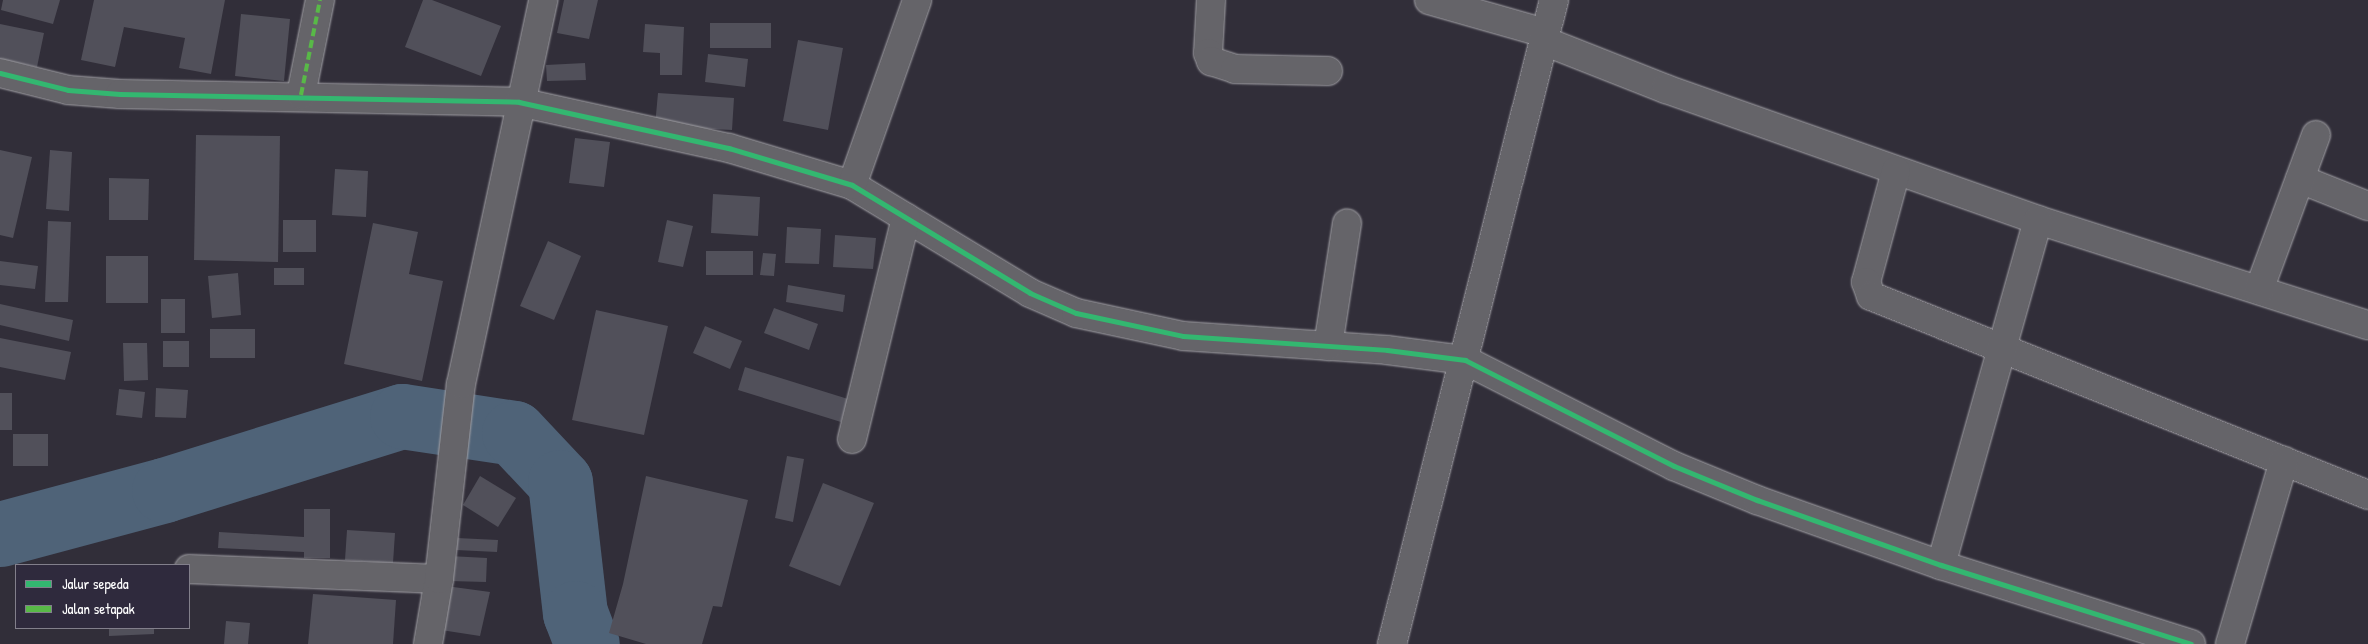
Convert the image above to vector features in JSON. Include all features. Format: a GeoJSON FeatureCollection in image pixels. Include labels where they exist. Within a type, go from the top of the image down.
{"type":"FeatureCollection","features":[{"type":"Feature","properties":{"kind":"street"},"geometry":{"type":"LineString","coordinates":[[301,95],[320,0]]}},
{"type":"Feature","properties":{"kind":"street"},"geometry":{"type":"LineString","coordinates":[[428,644],[439,579],[461,384],[519,102],[543,0]]}},
{"type":"Feature","properties":{"kind":"street"},"geometry":{"type":"LineString","coordinates":[[852,185],[918,0]]}},
{"type":"Feature","properties":{"kind":"street"},"geometry":{"type":"LineString","coordinates":[[1211,0],[1208,53],[1211,61],[1235,69],[1328,71]]}},
{"type":"Feature","properties":{"kind":"street"},"geometry":{"type":"LineString","coordinates":[[1429,0],[1545,37],[1666,89],[1804,135],[2038,220],[2368,325]]}},
{"type":"Feature","properties":{"kind":"street"},"geometry":{"type":"LineString","coordinates":[[1392,644],[1465,360],[1554,0]]}},
{"type":"Feature","properties":{"kind":"street"},"geometry":{"type":"LineString","coordinates":[[0,73],[68,90],[165,96],[301,95],[519,102],[729,148],[852,185],[1030,293],[1076,313],[1183,336],[1328,346],[1465,360],[1674,466],[1757,500],[1940,565],[2191,644]]}},
{"type":"Feature","properties":{"kind":"street"},"geometry":{"type":"LineString","coordinates":[[2259,290],[2316,135]]}},
{"type":"Feature","properties":{"kind":"street"},"geometry":{"type":"LineString","coordinates":[[1896,170],[1866,282],[1871,296],[1938,326],[2002,348],[2368,496]]}},
{"type":"Feature","properties":{"kind":"street"},"geometry":{"type":"LineString","coordinates":[[2300,179],[2368,206]]}},
{"type":"Feature","properties":{"kind":"street"},"geometry":{"type":"LineString","coordinates":[[852,439],[906,217]]}},
{"type":"Feature","properties":{"kind":"street"},"geometry":{"type":"LineString","coordinates":[[1940,565],[2038,220]]}},
{"type":"Feature","properties":{"kind":"street"},"geometry":{"type":"LineString","coordinates":[[1328,346],[1347,223]]}},
{"type":"Feature","properties":{"kind":"street"},"geometry":{"type":"LineString","coordinates":[[2230,644],[2284,461]]}},
{"type":"Feature","properties":{"kind":"street"},"geometry":{"type":"LineString","coordinates":[[190,569],[439,579]]}},
{"type":"Feature","properties":{"kind":"building"},"geometry":{"type":"Polygon","coordinates":[[[3,0],[60,0],[53,24],[1,10],[3,0]]]}},
{"type":"Feature","properties":{"kind":"building"},"geometry":{"type":"Polygon","coordinates":[[[94,0],[225,0],[211,74],[179,68],[185,38],[124,27],[115,67],[81,60],[94,0]]]}},
{"type":"Feature","properties":{"kind":"building"},"geometry":{"type":"Polygon","coordinates":[[[423,0],[432,0],[501,26],[481,76],[405,47],[423,0]]]}},
{"type":"Feature","properties":{"kind":"building"},"geometry":{"type":"Polygon","coordinates":[[[564,0],[598,0],[589,39],[557,33],[564,0]]]}},
{"type":"Feature","properties":{"kind":"building"},"geometry":{"type":"Polygon","coordinates":[[[241,14],[290,19],[284,81],[235,76],[241,14]]]}},
{"type":"Feature","properties":{"kind":"building"},"geometry":{"type":"Polygon","coordinates":[[[710,23],[771,23],[771,48],[710,48],[710,23]]]}},
{"type":"Feature","properties":{"kind":"building"},"geometry":{"type":"Polygon","coordinates":[[[0,24],[44,33],[37,67],[0,59],[0,24]]]}},
{"type":"Feature","properties":{"kind":"building"},"geometry":{"type":"Polygon","coordinates":[[[645,24],[684,27],[682,75],[660,75],[660,53],[643,52],[645,24]]]}},
{"type":"Feature","properties":{"kind":"building"},"geometry":{"type":"Polygon","coordinates":[[[798,40],[843,48],[828,130],[783,121],[798,40]]]}},
{"type":"Feature","properties":{"kind":"building"},"geometry":{"type":"Polygon","coordinates":[[[708,54],[748,59],[745,87],[705,82],[708,54]]]}},
{"type":"Feature","properties":{"kind":"building"},"geometry":{"type":"Polygon","coordinates":[[[585,63],[586,80],[547,81],[546,65],[585,63]]]}},
{"type":"Feature","properties":{"kind":"building"},"geometry":{"type":"Polygon","coordinates":[[[658,93],[734,98],[732,130],[655,126],[658,93]]]}},
{"type":"Feature","properties":{"kind":"building"},"geometry":{"type":"Polygon","coordinates":[[[196,135],[280,136],[278,262],[194,260],[196,135]]]}},
{"type":"Feature","properties":{"kind":"building"},"geometry":{"type":"Polygon","coordinates":[[[575,138],[610,142],[604,187],[569,183],[575,138]]]}},
{"type":"Feature","properties":{"kind":"building"},"geometry":{"type":"Polygon","coordinates":[[[0,150],[32,157],[13,238],[0,235],[0,150]]]}},
{"type":"Feature","properties":{"kind":"building"},"geometry":{"type":"Polygon","coordinates":[[[50,150],[72,152],[69,211],[46,209],[50,150]]]}},
{"type":"Feature","properties":{"kind":"building"},"geometry":{"type":"Polygon","coordinates":[[[335,169],[368,171],[366,217],[332,215],[335,169]]]}},
{"type":"Feature","properties":{"kind":"building"},"geometry":{"type":"Polygon","coordinates":[[[109,178],[149,179],[148,220],[109,220],[109,178]]]}},
{"type":"Feature","properties":{"kind":"building"},"geometry":{"type":"Polygon","coordinates":[[[713,194],[760,197],[758,236],[711,233],[713,194]]]}},
{"type":"Feature","properties":{"kind":"building"},"geometry":{"type":"Polygon","coordinates":[[[283,220],[316,220],[316,252],[283,252],[283,220]]]}},
{"type":"Feature","properties":{"kind":"building"},"geometry":{"type":"Polygon","coordinates":[[[667,220],[693,226],[683,267],[658,262],[667,220]]]}},
{"type":"Feature","properties":{"kind":"building"},"geometry":{"type":"Polygon","coordinates":[[[48,221],[71,222],[68,302],[45,302],[48,221]]]}},
{"type":"Feature","properties":{"kind":"building"},"geometry":{"type":"Polygon","coordinates":[[[373,223],[418,232],[409,274],[443,281],[422,381],[344,364],[373,223]]]}},
{"type":"Feature","properties":{"kind":"building"},"geometry":{"type":"Polygon","coordinates":[[[787,227],[821,229],[819,264],[785,263],[787,227]]]}},
{"type":"Feature","properties":{"kind":"building"},"geometry":{"type":"Polygon","coordinates":[[[835,235],[876,238],[873,269],[833,267],[835,235]]]}},
{"type":"Feature","properties":{"kind":"building"},"geometry":{"type":"Polygon","coordinates":[[[548,241],[581,256],[554,320],[520,306],[548,241]]]}},
{"type":"Feature","properties":{"kind":"building"},"geometry":{"type":"Polygon","coordinates":[[[706,251],[753,251],[753,275],[706,275],[706,251]]]}},
{"type":"Feature","properties":{"kind":"building"},"geometry":{"type":"Polygon","coordinates":[[[763,253],[776,254],[774,276],[760,275],[763,253]]]}},
{"type":"Feature","properties":{"kind":"building"},"geometry":{"type":"Polygon","coordinates":[[[106,256],[148,256],[148,303],[106,303],[106,256]]]}},
{"type":"Feature","properties":{"kind":"building"},"geometry":{"type":"Polygon","coordinates":[[[0,261],[38,266],[35,289],[0,285],[0,261]]]}},
{"type":"Feature","properties":{"kind":"building"},"geometry":{"type":"Polygon","coordinates":[[[274,268],[304,268],[304,285],[274,285],[274,268]]]}},
{"type":"Feature","properties":{"kind":"building"},"geometry":{"type":"Polygon","coordinates":[[[238,273],[241,315],[212,318],[208,276],[238,273]]]}},
{"type":"Feature","properties":{"kind":"building"},"geometry":{"type":"Polygon","coordinates":[[[788,285],[845,295],[843,312],[786,302],[788,285]]]}},
{"type":"Feature","properties":{"kind":"building"},"geometry":{"type":"Polygon","coordinates":[[[161,299],[185,299],[185,333],[161,333],[161,299]]]}},
{"type":"Feature","properties":{"kind":"building"},"geometry":{"type":"Polygon","coordinates":[[[0,304],[73,320],[69,341],[0,325],[0,304]]]}},
{"type":"Feature","properties":{"kind":"building"},"geometry":{"type":"Polygon","coordinates":[[[774,308],[818,324],[809,350],[764,333],[774,308]]]}},
{"type":"Feature","properties":{"kind":"building"},"geometry":{"type":"Polygon","coordinates":[[[596,310],[668,326],[644,435],[572,420],[596,310]]]}},
{"type":"Feature","properties":{"kind":"building"},"geometry":{"type":"Polygon","coordinates":[[[705,326],[742,341],[730,369],[693,353],[705,326]]]}},
{"type":"Feature","properties":{"kind":"building"},"geometry":{"type":"Polygon","coordinates":[[[210,329],[255,329],[255,358],[210,358],[210,329]]]}},
{"type":"Feature","properties":{"kind":"building"},"geometry":{"type":"Polygon","coordinates":[[[0,338],[71,352],[65,380],[0,367],[0,338]]]}},
{"type":"Feature","properties":{"kind":"building"},"geometry":{"type":"Polygon","coordinates":[[[163,341],[189,341],[189,367],[163,367],[163,341]]]}},
{"type":"Feature","properties":{"kind":"building"},"geometry":{"type":"Polygon","coordinates":[[[123,343],[147,343],[148,380],[124,381],[123,343]]]}},
{"type":"Feature","properties":{"kind":"building"},"geometry":{"type":"Polygon","coordinates":[[[745,367],[848,399],[841,422],[738,390],[745,367]]]}},
{"type":"Feature","properties":{"kind":"building"},"geometry":{"type":"Polygon","coordinates":[[[156,388],[188,390],[186,418],[155,417],[156,388]]]}},
{"type":"Feature","properties":{"kind":"building"},"geometry":{"type":"Polygon","coordinates":[[[119,389],[145,392],[142,418],[116,415],[119,389]]]}},
{"type":"Feature","properties":{"kind":"building"},"geometry":{"type":"Polygon","coordinates":[[[0,393],[12,393],[12,430],[0,430],[0,393]]]}},
{"type":"Feature","properties":{"kind":"building"},"geometry":{"type":"Polygon","coordinates":[[[13,434],[48,434],[48,466],[13,466],[13,434]]]}},
{"type":"Feature","properties":{"kind":"building"},"geometry":{"type":"Polygon","coordinates":[[[787,456],[804,459],[793,522],[775,518],[787,456]]]}},
{"type":"Feature","properties":{"kind":"building"},"geometry":{"type":"Polygon","coordinates":[[[480,476],[516,498],[498,527],[463,505],[480,476]]]}},
{"type":"Feature","properties":{"kind":"building"},"geometry":{"type":"Polygon","coordinates":[[[646,476],[748,500],[722,607],[713,606],[702,644],[646,644],[609,633],[623,584],[646,476]]]}},
{"type":"Feature","properties":{"kind":"building"},"geometry":{"type":"Polygon","coordinates":[[[823,483],[874,503],[840,586],[789,566],[823,483]]]}},
{"type":"Feature","properties":{"kind":"building"},"geometry":{"type":"Polygon","coordinates":[[[304,509],[330,509],[330,558],[304,558],[304,552],[218,548],[219,532],[304,537],[304,509]]]}},
{"type":"Feature","properties":{"kind":"building"},"geometry":{"type":"Polygon","coordinates":[[[347,530],[395,533],[393,563],[345,560],[347,530]]]}},
{"type":"Feature","properties":{"kind":"building"},"geometry":{"type":"Polygon","coordinates":[[[457,538],[498,540],[497,552],[456,550],[457,538]]]}},
{"type":"Feature","properties":{"kind":"building"},"geometry":{"type":"Polygon","coordinates":[[[449,556],[487,558],[486,582],[449,581],[449,556]]]}},
{"type":"Feature","properties":{"kind":"building"},"geometry":{"type":"Polygon","coordinates":[[[446,586],[490,592],[480,636],[441,630],[446,586]]]}},
{"type":"Feature","properties":{"kind":"building"},"geometry":{"type":"Polygon","coordinates":[[[313,594],[396,600],[393,644],[308,644],[313,594]]]}},
{"type":"Feature","properties":{"kind":"building"},"geometry":{"type":"Polygon","coordinates":[[[226,621],[250,623],[248,644],[224,644],[226,621]]]}},
{"type":"Feature","properties":{"kind":"building"},"geometry":{"type":"Polygon","coordinates":[[[109,629],[154,629],[154,634],[109,636],[109,629]]]}},
{"type":"Feature","properties":{"kind":"waterway"},"geometry":{"type":"LineString","coordinates":[[0,534],[164,490],[402,416],[514,433],[560,482],[575,613],[587,644]]}},
{"type":"Feature","properties":{"kind":"marked path"},"geometry":{"type":"LineString","coordinates":[[301,95],[320,0]]}},
{"type":"Feature","properties":{"kind":"cycle path"},"geometry":{"type":"LineString","coordinates":[[0,73],[68,90],[120,94],[519,102],[729,148],[852,185],[1030,293],[1076,313],[1183,336],[1387,350],[1465,360],[1674,466],[1757,500],[1941,565],[2191,644]]}}]}
